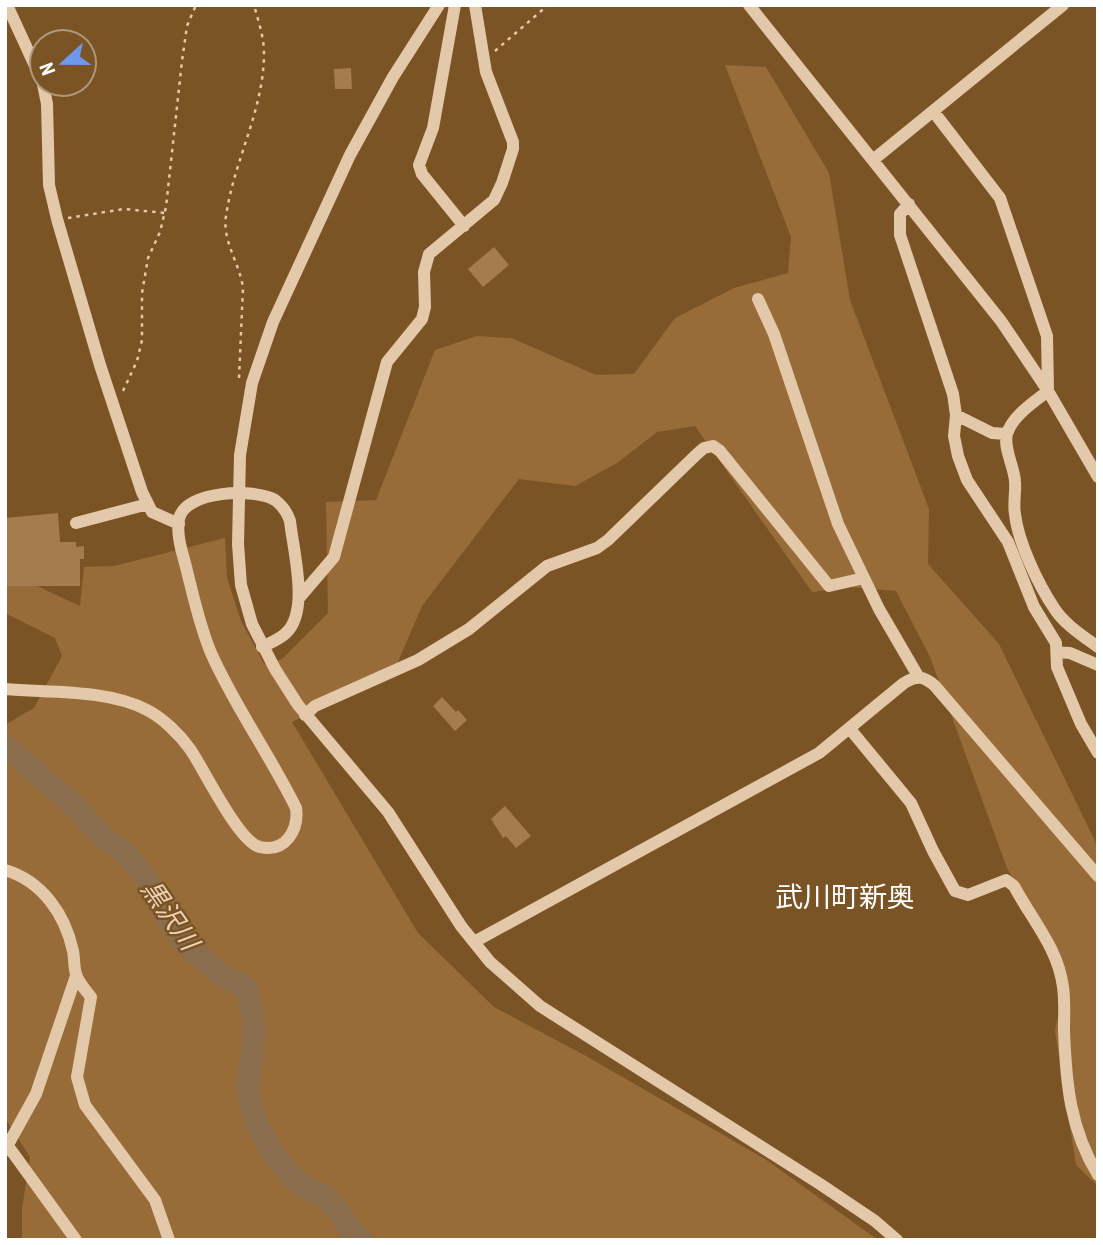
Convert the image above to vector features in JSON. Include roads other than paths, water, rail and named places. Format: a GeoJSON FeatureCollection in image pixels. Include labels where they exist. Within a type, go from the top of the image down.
{"type":"FeatureCollection","features":[{"type":"Feature","properties":{"kind":"street"},"geometry":{"type":"LineString","coordinates":[[7,5],[28,52]]}},
{"type":"Feature","properties":{"kind":"street"},"geometry":{"type":"LineString","coordinates":[[439,5],[393,77],[350,155],[273,322],[252,383],[240,455],[237,544],[241,585],[248,616],[262,647],[305,715],[388,812],[447,904],[490,962],[540,1006],[820,1184],[875,1221],[897,1240]]}},
{"type":"Feature","properties":{"kind":"street"},"geometry":{"type":"LineString","coordinates":[[455,5],[433,128],[419,164],[422,173],[464,226]]}},
{"type":"Feature","properties":{"kind":"street"},"geometry":{"type":"LineString","coordinates":[[299,598],[334,557],[387,362],[422,318],[425,307],[424,272],[429,254],[494,200],[513,149],[486,72],[475,5]]}},
{"type":"Feature","properties":{"kind":"street"},"geometry":{"type":"LineString","coordinates":[[749,5],[1001,321],[1048,391],[1098,477]]}},
{"type":"Feature","properties":{"kind":"street"},"geometry":{"type":"LineString","coordinates":[[873,160],[1063,5]]}},
{"type":"Feature","properties":{"kind":"street"},"geometry":{"type":"LineString","coordinates":[[46,98],[49,185],[113,404],[142,492],[152,512],[179,524]]}},
{"type":"Feature","properties":{"kind":"street"},"geometry":{"type":"LineString","coordinates":[[933,111],[1000,198],[1047,336],[1048,391]]}},
{"type":"Feature","properties":{"kind":"street"},"geometry":{"type":"LineString","coordinates":[[909,204],[900,214],[900,235],[953,394],[956,415],[954,436],[958,456],[967,480],[1008,542],[1034,607],[1056,643],[1057,667],[1081,724],[1098,752]]}},
{"type":"Feature","properties":{"kind":"street"},"geometry":{"type":"LineString","coordinates":[[758,299],[774,334],[838,524],[864,578],[918,676]]}},
{"type":"Feature","properties":{"kind":"street"},"geometry":{"type":"LineString","coordinates":[[1048,391],[1023,411],[1007,434],[1006,442],[1015,480],[1014,511],[1033,568],[1054,610],[1098,648]]}},
{"type":"Feature","properties":{"kind":"street"},"geometry":{"type":"LineString","coordinates":[[956,415],[992,433],[1007,434]]}},
{"type":"Feature","properties":{"kind":"street"},"geometry":{"type":"LineString","coordinates":[[305,715],[315,706],[418,660],[469,629],[547,566],[597,548],[697,454],[713,446],[829,586],[864,578]]}},
{"type":"Feature","properties":{"kind":"street"},"geometry":{"type":"LineString","coordinates":[[5,689],[107,697],[148,710],[172,728],[189,748],[242,834],[260,847],[279,845],[288,840],[294,832],[296,808],[210,650],[178,537],[179,517],[184,508],[194,501],[208,496],[261,495],[275,500],[286,511],[290,521],[299,598],[297,616],[287,633],[262,647]]}},
{"type":"Feature","properties":{"kind":"street"},"geometry":{"type":"LineString","coordinates":[[76,523],[148,504]]}},
{"type":"Feature","properties":{"kind":"street"},"geometry":{"type":"LineString","coordinates":[[1057,652],[1070,653],[1098,665]]}},
{"type":"Feature","properties":{"kind":"street"},"geometry":{"type":"LineString","coordinates":[[474,942],[819,753],[904,683],[918,676],[935,685],[1098,876]]}},
{"type":"Feature","properties":{"kind":"street"},"geometry":{"type":"LineString","coordinates":[[850,729],[911,803],[955,891],[968,895],[1006,880],[1014,886],[1053,950],[1063,986],[1064,1034],[1072,1117],[1085,1155],[1098,1175]]}},
{"type":"Feature","properties":{"kind":"street"},"geometry":{"type":"LineString","coordinates":[[5,870],[19,874],[53,904],[66,926],[73,952],[76,976],[36,1094],[7,1148],[76,1240]]}},
{"type":"Feature","properties":{"kind":"street"},"geometry":{"type":"LineString","coordinates":[[76,976],[91,997],[77,1077],[85,1105],[155,1200],[169,1240]]}},
{"type":"Feature","properties":{"kind":"waterway","name":"黒沢川"},"geometry":{"type":"LineString","coordinates":[[5,746],[71,803],[104,838],[125,853],[150,884],[168,920],[186,944],[220,974],[246,988],[254,1031],[248,1089],[259,1129],[293,1177],[303,1186],[327,1199],[362,1240]]}},
{"type":"Feature","properties":{"kind":"district","name":"武川町新奥"},"geometry":{"type":"Point","coordinates":[845,897]}}]}
